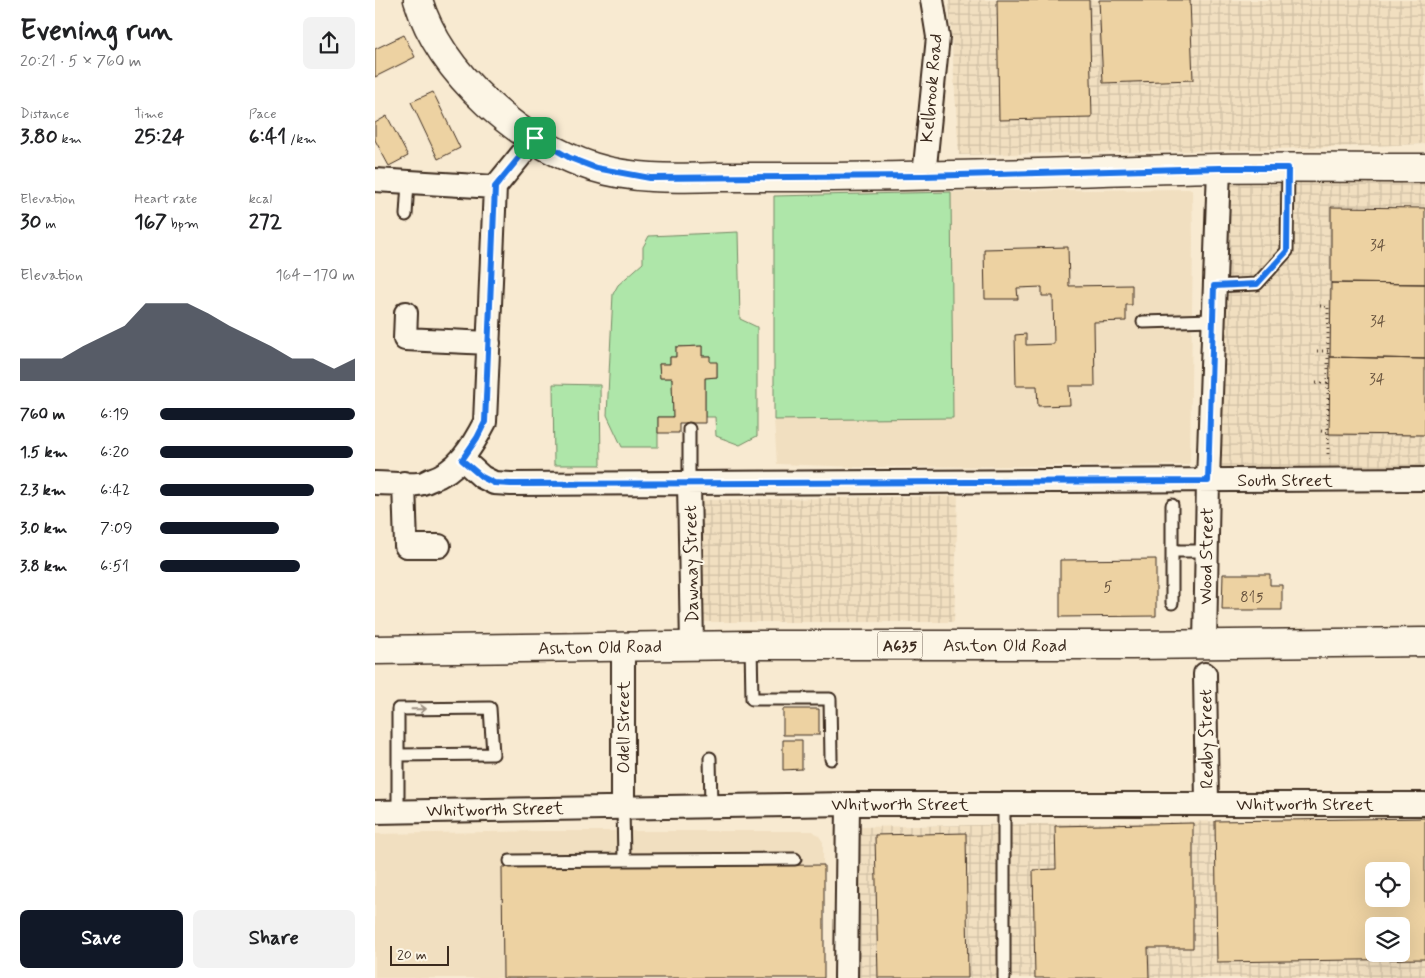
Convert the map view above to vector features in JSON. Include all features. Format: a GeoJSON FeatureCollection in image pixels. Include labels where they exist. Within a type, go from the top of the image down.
{"type":"FeatureCollection","features":[{"type":"Feature","properties":{"kind":"main road"},"geometry":{"type":"LineString","coordinates":[[418,0],[436,40],[454,67],[478,95],[504,118],[570,158],[596,168],[650,178],[923,176],[1219,168],[1425,168]]}},
{"type":"Feature","properties":{"kind":"main road","name":"Ashton Old Road"},"geometry":{"type":"LineString","coordinates":[[375,650],[692,645],[1425,642]]}},
{"type":"Feature","properties":{"kind":"street","name":"Kelbrook Road"},"geometry":{"type":"LineString","coordinates":[[923,176],[938,37],[932,0]]}},
{"type":"Feature","properties":{"kind":"street"},"geometry":{"type":"LineString","coordinates":[[375,483],[419,484],[451,470],[462,460],[485,422],[495,187],[535,138]]}},
{"type":"Feature","properties":{"kind":"street","name":"Wood Street"},"geometry":{"type":"LineString","coordinates":[[1205,644],[1208,481],[1219,168]]}},
{"type":"Feature","properties":{"kind":"street"},"geometry":{"type":"LineString","coordinates":[[375,180],[495,187]]}},
{"type":"Feature","properties":{"kind":"street"},"geometry":{"type":"LineString","coordinates":[[406,313],[405,339],[489,343]]}},
{"type":"Feature","properties":{"kind":"street","name":"South Street"},"geometry":{"type":"LineString","coordinates":[[462,460],[482,477],[494,483],[511,484],[1425,479]]}},
{"type":"Feature","properties":{"kind":"street"},"geometry":{"type":"LineString","coordinates":[[404,483],[405,546],[439,546]]}},
{"type":"Feature","properties":{"kind":"street","name":"Dawnay Street"},"geometry":{"type":"LineString","coordinates":[[689,483],[692,645]]}},
{"type":"Feature","properties":{"kind":"street","name":"Odell Street"},"geometry":{"type":"LineString","coordinates":[[623,647],[623,807]]}},
{"type":"Feature","properties":{"kind":"street","name":"Redby Street"},"geometry":{"type":"LineString","coordinates":[[1205,674],[1207,804]]}},
{"type":"Feature","properties":{"kind":"street"},"geometry":{"type":"LineString","coordinates":[[846,978],[848,804]]}},
{"type":"Feature","properties":{"kind":"street","name":"Whitworth Street"},"geometry":{"type":"LineString","coordinates":[[375,812],[848,804],[1425,804]]}},
{"type":"Feature","properties":{"kind":"lane"},"geometry":{"type":"LineString","coordinates":[[1214,286],[1257,284],[1287,251],[1288,168]]}},
{"type":"Feature","properties":{"kind":"lane"},"geometry":{"type":"LineString","coordinates":[[406,215],[408,182]]}},
{"type":"Feature","properties":{"kind":"lane"},"geometry":{"type":"LineString","coordinates":[[1143,322],[1213,320]]}},
{"type":"Feature","properties":{"kind":"lane"},"geometry":{"type":"LineString","coordinates":[[689,429],[689,483]]}},
{"type":"Feature","properties":{"kind":"lane"},"geometry":{"type":"LineString","coordinates":[[1172,504],[1172,603]]}},
{"type":"Feature","properties":{"kind":"lane"},"geometry":{"type":"LineString","coordinates":[[1173,551],[1206,551]]}},
{"type":"Feature","properties":{"kind":"lane"},"geometry":{"type":"LineString","coordinates":[[751,645],[752,699],[830,699],[831,759]]}},
{"type":"Feature","properties":{"kind":"lane"},"geometry":{"type":"LineString","coordinates":[[398,755],[493,754],[490,708],[398,709],[398,755],[398,811]]}},
{"type":"Feature","properties":{"kind":"lane"},"geometry":{"type":"LineString","coordinates":[[710,758],[711,806]]}},
{"type":"Feature","properties":{"kind":"lane"},"geometry":{"type":"LineString","coordinates":[[1003,804],[1004,978]]}},
{"type":"Feature","properties":{"kind":"lane"},"geometry":{"type":"LineString","coordinates":[[623,807],[624,860]]}},
{"type":"Feature","properties":{"kind":"lane"},"geometry":{"type":"LineString","coordinates":[[510,861],[795,859]]}},
{"type":"Feature","properties":{"kind":"path"},"geometry":{"type":"LineString","coordinates":[[1320,306],[1328,306],[1329,480]]}},
{"type":"Feature","properties":{"kind":"path"},"geometry":{"type":"LineString","coordinates":[[1317,351],[1328,351]]}},
{"type":"Feature","properties":{"kind":"path"},"geometry":{"type":"LineString","coordinates":[[1316,383],[1328,383]]}},
{"type":"Feature","properties":{"kind":"path"},"geometry":{"type":"LineString","coordinates":[[1321,432],[1328,432]]}},
{"type":"Feature","properties":{"kind":"shaded area"},"geometry":{"type":"Polygon","coordinates":[[[949,0],[1425,0],[1425,144],[1239,150],[959,155],[949,0]]]}},
{"type":"Feature","properties":{"kind":"shaded area"},"geometry":{"type":"Polygon","coordinates":[[[1425,174],[1425,471],[1215,469],[1222,176],[1425,174]]]}},
{"type":"Feature","properties":{"kind":"shaded area"},"geometry":{"type":"Polygon","coordinates":[[[1192,189],[1190,462],[1187,465],[859,467],[777,464],[774,420],[774,196],[982,191],[1192,189]]]}},
{"type":"Feature","properties":{"kind":"shaded area"},"geometry":{"type":"Polygon","coordinates":[[[958,496],[954,622],[702,622],[702,500],[958,496]]]}},
{"type":"Feature","properties":{"kind":"shaded area"},"geometry":{"type":"Polygon","coordinates":[[[1425,818],[1425,978],[858,978],[857,827],[1425,818]]]}},
{"type":"Feature","properties":{"kind":"shaded area"},"geometry":{"type":"Polygon","coordinates":[[[540,831],[813,831],[823,842],[824,978],[375,978],[375,834],[540,831]]]}},
{"type":"Feature","properties":{"kind":"green space"},"geometry":{"type":"Polygon","coordinates":[[[951,192],[953,418],[774,420],[774,196],[951,192]]]}},
{"type":"Feature","properties":{"kind":"green space"},"geometry":{"type":"Polygon","coordinates":[[[738,232],[740,319],[757,327],[757,436],[740,445],[716,436],[715,417],[705,417],[705,378],[717,377],[717,363],[708,362],[710,356],[702,356],[702,346],[676,347],[676,357],[670,357],[670,364],[659,364],[660,378],[672,378],[673,417],[658,417],[658,447],[622,447],[607,415],[613,294],[618,285],[643,263],[643,247],[649,236],[738,232]]]}},
{"type":"Feature","properties":{"kind":"green space"},"geometry":{"type":"Polygon","coordinates":[[[553,384],[600,385],[601,465],[554,465],[553,384]]]}},
{"type":"Feature","properties":{"kind":"building"},"geometry":{"type":"Polygon","coordinates":[[[997,0],[1089,0],[1092,118],[999,120],[997,0]]]}},
{"type":"Feature","properties":{"kind":"building"},"geometry":{"type":"Polygon","coordinates":[[[1099,0],[1190,0],[1193,80],[1103,83],[1099,0]]]}},
{"type":"Feature","properties":{"kind":"building"},"geometry":{"type":"Polygon","coordinates":[[[404,35],[415,57],[375,77],[375,49],[404,35]]]}},
{"type":"Feature","properties":{"kind":"building"},"geometry":{"type":"Polygon","coordinates":[[[433,92],[460,148],[438,159],[411,102],[433,92]]]}},
{"type":"Feature","properties":{"kind":"building"},"geometry":{"type":"Polygon","coordinates":[[[387,116],[408,156],[389,166],[375,140],[375,123],[387,116]]]}},
{"type":"Feature","properties":{"kind":"building"},"geometry":{"type":"Polygon","coordinates":[[[1331,207],[1425,208],[1425,284],[1331,283],[1331,207]]]}},
{"type":"Feature","properties":{"kind":"building"},"geometry":{"type":"Polygon","coordinates":[[[1068,247],[1069,286],[1132,285],[1132,305],[1126,305],[1126,321],[1094,322],[1095,386],[1069,386],[1070,405],[1038,406],[1037,386],[1016,386],[1015,335],[1026,334],[1026,345],[1054,344],[1053,296],[1042,296],[1042,287],[1017,288],[1018,299],[985,299],[984,249],[1068,247]]]}},
{"type":"Feature","properties":{"kind":"building"},"geometry":{"type":"Polygon","coordinates":[[[1331,283],[1425,284],[1425,359],[1330,357],[1331,283]]]}},
{"type":"Feature","properties":{"kind":"building"},"geometry":{"type":"Polygon","coordinates":[[[702,346],[702,356],[710,356],[710,362],[717,362],[717,377],[705,378],[705,423],[679,423],[679,433],[658,433],[658,417],[673,417],[672,378],[660,378],[659,364],[670,364],[670,357],[676,357],[676,347],[702,346]]]}},
{"type":"Feature","properties":{"kind":"building"},"geometry":{"type":"Polygon","coordinates":[[[1330,357],[1425,359],[1425,435],[1329,434],[1330,357]]]}},
{"type":"Feature","properties":{"kind":"building"},"geometry":{"type":"Polygon","coordinates":[[[1156,559],[1156,616],[1060,617],[1060,560],[1156,559]]]}},
{"type":"Feature","properties":{"kind":"building"},"geometry":{"type":"Polygon","coordinates":[[[1223,574],[1270,574],[1270,585],[1282,585],[1282,610],[1222,610],[1223,574]]]}},
{"type":"Feature","properties":{"kind":"building"},"geometry":{"type":"Polygon","coordinates":[[[783,709],[819,709],[819,735],[783,735],[783,709]]]}},
{"type":"Feature","properties":{"kind":"building"},"geometry":{"type":"Polygon","coordinates":[[[783,740],[802,740],[802,769],[783,770],[783,740]]]}},
{"type":"Feature","properties":{"kind":"building"},"geometry":{"type":"Polygon","coordinates":[[[1425,818],[1425,959],[1410,959],[1410,917],[1365,917],[1365,960],[1217,962],[1215,821],[1425,818]]]}},
{"type":"Feature","properties":{"kind":"building"},"geometry":{"type":"Polygon","coordinates":[[[1193,823],[1193,948],[1148,948],[1149,978],[1035,978],[1033,870],[1056,869],[1055,826],[1193,823]]]}},
{"type":"Feature","properties":{"kind":"building"},"geometry":{"type":"Polygon","coordinates":[[[966,833],[968,978],[878,978],[875,835],[966,833]]]}},
{"type":"Feature","properties":{"kind":"building"},"geometry":{"type":"Polygon","coordinates":[[[824,865],[824,978],[503,978],[502,867],[824,865]]]}},
{"type":"Feature","properties":{"kind":"route"},"geometry":{"type":"LineString","coordinates":[[535,138],[570,158],[596,168],[650,178],[923,176],[1219,168],[1288,168],[1287,251],[1257,284],[1214,286],[1208,481],[494,483],[482,477],[462,460],[485,422],[495,187],[535,138]]}}]}
